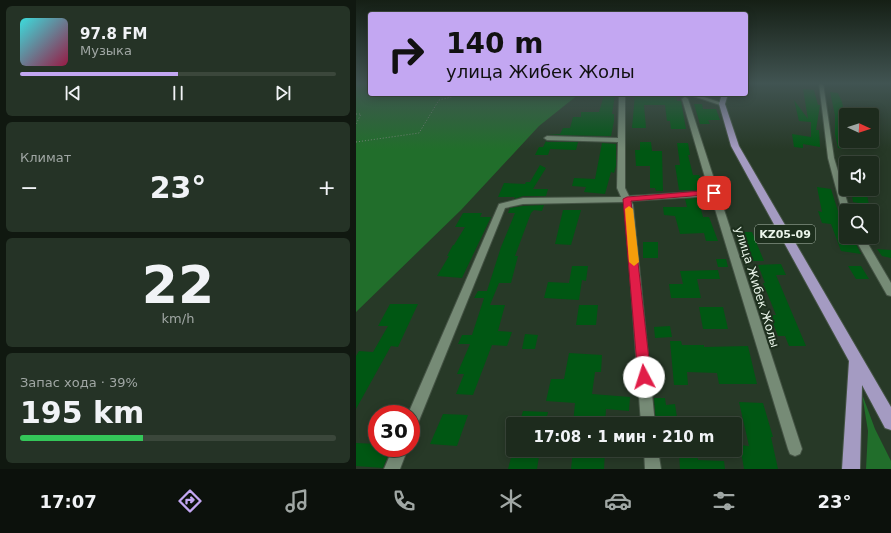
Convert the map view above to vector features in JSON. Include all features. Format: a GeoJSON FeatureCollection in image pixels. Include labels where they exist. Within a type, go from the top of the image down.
{"type":"FeatureCollection","features":[{"type":"Feature","properties":{"kind":"main road","name":"KZ05-09"},"geometry":{"type":"LineString","coordinates":[[725,105],[735,146],[856,360]]}},
{"type":"Feature","properties":{"kind":"main road"},"geometry":{"type":"LineString","coordinates":[[856,360],[891,422]]}},
{"type":"Feature","properties":{"kind":"main road"},"geometry":{"type":"LineString","coordinates":[[851,469],[856,360]]}},
{"type":"Feature","properties":{"kind":"street"},"geometry":{"type":"LineString","coordinates":[[622,105],[621,188],[627,199],[647,417]]}},
{"type":"Feature","properties":{"kind":"street","name":"улица Жибек Жолы"},"geometry":{"type":"LineString","coordinates":[[689,105],[714,193],[794,450]]}},
{"type":"Feature","properties":{"kind":"street"},"geometry":{"type":"LineString","coordinates":[[824,105],[831,158],[844,204]]}},
{"type":"Feature","properties":{"kind":"street"},"geometry":{"type":"LineString","coordinates":[[547,138],[621,140]]}},
{"type":"Feature","properties":{"kind":"street"},"geometry":{"type":"LineString","coordinates":[[419,405],[502,206],[523,201],[627,199],[714,193]]}},
{"type":"Feature","properties":{"kind":"street"},"geometry":{"type":"LineString","coordinates":[[863,244],[891,292]]}},
{"type":"Feature","properties":{"kind":"street"},"geometry":{"type":"LineString","coordinates":[[392,469],[397,457]]}},
{"type":"Feature","properties":{"kind":"street"},"geometry":{"type":"LineString","coordinates":[[651,457],[652,469]]}},
{"type":"Feature","properties":{"kind":"path"},"geometry":{"type":"LineString","coordinates":[[356,142],[419,133],[436,105]]}},
{"type":"Feature","properties":{"kind":"path"},"geometry":{"type":"LineString","coordinates":[[356,114],[361,114],[356,124]]}},
{"type":"Feature","properties":{"kind":"green space"},"geometry":{"type":"Polygon","coordinates":[[[356,105],[565,105],[539,126],[461,210],[356,312],[356,105]]]}},
{"type":"Feature","properties":{"kind":"green space"},"geometry":{"type":"Polygon","coordinates":[[[862,394],[875,429],[891,461],[891,469],[866,469],[868,431],[862,394]]]}},
{"type":"Feature","properties":{"kind":"building"},"geometry":{"type":"Polygon","coordinates":[[[601,105],[613,105],[612,114],[614,114],[614,121],[611,136],[548,135],[560,134],[563,128],[570,128],[573,117],[581,117],[581,112],[599,112],[601,105]]]}},
{"type":"Feature","properties":{"kind":"building"},"geometry":{"type":"Polygon","coordinates":[[[634,105],[682,105],[686,129],[671,129],[670,121],[667,121],[665,105],[644,105],[646,128],[632,128],[634,105]]]}},
{"type":"Feature","properties":{"kind":"building"},"geometry":{"type":"Polygon","coordinates":[[[694,105],[702,105],[703,109],[716,109],[720,120],[708,120],[710,124],[700,124],[694,105]]]}},
{"type":"Feature","properties":{"kind":"building"},"geometry":{"type":"Polygon","coordinates":[[[795,105],[798,105],[808,119],[806,105],[820,105],[816,130],[819,130],[820,147],[803,144],[803,148],[794,147],[792,134],[811,137],[811,122],[799,121],[795,105]]]}},
{"type":"Feature","properties":{"kind":"building"},"geometry":{"type":"Polygon","coordinates":[[[833,105],[843,105],[843,108],[839,108],[839,148],[846,149],[838,148],[835,134],[835,115],[833,105]]]}},
{"type":"Feature","properties":{"kind":"building"},"geometry":{"type":"Polygon","coordinates":[[[546,141],[578,142],[576,150],[550,149],[548,155],[535,155],[539,147],[543,147],[546,141]]]}},
{"type":"Feature","properties":{"kind":"building"},"geometry":{"type":"Polygon","coordinates":[[[640,142],[651,142],[652,151],[662,151],[663,191],[656,191],[655,188],[650,188],[650,166],[636,166],[635,150],[640,150],[640,142]]]}},
{"type":"Feature","properties":{"kind":"building"},"geometry":{"type":"Polygon","coordinates":[[[602,143],[616,144],[616,166],[614,173],[611,172],[605,194],[584,192],[586,187],[572,186],[574,178],[595,179],[602,143]]]}},
{"type":"Feature","properties":{"kind":"building"},"geometry":{"type":"Polygon","coordinates":[[[677,143],[688,143],[690,155],[688,155],[693,175],[699,175],[704,190],[679,190],[675,165],[680,165],[677,143]]]}},
{"type":"Feature","properties":{"kind":"building"},"geometry":{"type":"Polygon","coordinates":[[[540,165],[546,168],[533,189],[548,189],[546,196],[523,196],[514,199],[515,197],[498,197],[504,183],[525,184],[526,182],[530,182],[540,165]]]}},
{"type":"Feature","properties":{"kind":"building"},"geometry":{"type":"Polygon","coordinates":[[[817,187],[831,189],[839,215],[839,244],[856,244],[861,254],[841,251],[831,224],[822,223],[818,211],[822,212],[817,187]]]}},
{"type":"Feature","properties":{"kind":"building"},"geometry":{"type":"Polygon","coordinates":[[[852,196],[867,196],[869,204],[864,204],[853,202],[852,196]]]}},
{"type":"Feature","properties":{"kind":"building"},"geometry":{"type":"Polygon","coordinates":[[[698,198],[703,217],[709,217],[718,241],[706,241],[704,233],[680,234],[675,216],[664,215],[663,207],[687,207],[685,199],[698,198]]]}},
{"type":"Feature","properties":{"kind":"building"},"geometry":{"type":"Polygon","coordinates":[[[544,205],[542,211],[534,210],[531,213],[515,256],[518,256],[511,283],[499,283],[490,305],[505,305],[498,331],[512,332],[507,346],[492,345],[473,395],[456,394],[464,374],[457,374],[470,344],[458,344],[462,335],[472,335],[484,298],[474,298],[478,291],[487,291],[501,247],[515,213],[508,213],[510,208],[544,205]]]}},
{"type":"Feature","properties":{"kind":"building"},"geometry":{"type":"Polygon","coordinates":[[[563,210],[581,210],[571,245],[555,244],[563,210]]]}},
{"type":"Feature","properties":{"kind":"building"},"geometry":{"type":"Polygon","coordinates":[[[463,213],[482,213],[480,217],[491,217],[462,278],[437,276],[449,256],[447,256],[453,245],[465,227],[455,227],[463,213]]]}},
{"type":"Feature","properties":{"kind":"building"},"geometry":{"type":"Polygon","coordinates":[[[737,232],[752,232],[764,261],[747,261],[737,232]]]}},
{"type":"Feature","properties":{"kind":"building"},"geometry":{"type":"Polygon","coordinates":[[[643,242],[658,242],[658,258],[643,258],[643,242]]]}},
{"type":"Feature","properties":{"kind":"building"},"geometry":{"type":"Polygon","coordinates":[[[877,249],[891,250],[891,258],[882,256],[877,249]]]}},
{"type":"Feature","properties":{"kind":"building"},"geometry":{"type":"Polygon","coordinates":[[[716,259],[726,259],[728,267],[718,267],[716,259]]]}},
{"type":"Feature","properties":{"kind":"building"},"geometry":{"type":"Polygon","coordinates":[[[781,264],[786,275],[776,275],[806,346],[789,346],[785,336],[778,336],[770,315],[776,315],[763,283],[765,283],[758,265],[781,264]]]}},
{"type":"Feature","properties":{"kind":"building"},"geometry":{"type":"Polygon","coordinates":[[[572,266],[588,266],[586,281],[582,280],[579,300],[544,298],[548,282],[569,283],[572,266]]]}},
{"type":"Feature","properties":{"kind":"building"},"geometry":{"type":"Polygon","coordinates":[[[848,266],[861,266],[869,279],[856,279],[848,266]]]}},
{"type":"Feature","properties":{"kind":"building"},"geometry":{"type":"Polygon","coordinates":[[[718,270],[720,279],[697,279],[701,298],[671,298],[669,284],[683,284],[680,271],[718,270]]]}},
{"type":"Feature","properties":{"kind":"building"},"geometry":{"type":"Polygon","coordinates":[[[390,304],[418,304],[398,347],[391,346],[356,409],[356,356],[359,351],[373,352],[388,326],[378,326],[390,304]]]}},
{"type":"Feature","properties":{"kind":"building"},"geometry":{"type":"Polygon","coordinates":[[[579,305],[598,305],[596,325],[576,325],[579,305]]]}},
{"type":"Feature","properties":{"kind":"building"},"geometry":{"type":"Polygon","coordinates":[[[699,307],[723,307],[728,329],[703,329],[699,307]]]}},
{"type":"Feature","properties":{"kind":"building"},"geometry":{"type":"Polygon","coordinates":[[[670,326],[672,337],[655,338],[654,327],[670,326]]]}},
{"type":"Feature","properties":{"kind":"building"},"geometry":{"type":"Polygon","coordinates":[[[525,334],[538,335],[535,349],[522,349],[525,334]]]}},
{"type":"Feature","properties":{"kind":"building"},"geometry":{"type":"Polygon","coordinates":[[[670,341],[681,341],[682,345],[704,345],[704,347],[748,346],[757,384],[719,384],[717,373],[687,372],[688,385],[674,385],[670,341]]]}},
{"type":"Feature","properties":{"kind":"building"},"geometry":{"type":"Polygon","coordinates":[[[569,353],[602,355],[601,372],[595,372],[592,394],[630,397],[629,411],[606,409],[605,417],[574,417],[575,403],[546,401],[551,379],[564,379],[569,353]]]}},
{"type":"Feature","properties":{"kind":"building"},"geometry":{"type":"Polygon","coordinates":[[[654,398],[665,398],[666,405],[675,404],[677,417],[655,417],[654,398]]]}},
{"type":"Feature","properties":{"kind":"building"},"geometry":{"type":"Polygon","coordinates":[[[739,402],[763,403],[773,437],[771,437],[778,469],[744,469],[742,445],[749,446],[739,402]]]}},
{"type":"Feature","properties":{"kind":"building"},"geometry":{"type":"Polygon","coordinates":[[[523,411],[548,412],[547,417],[521,417],[523,411]]]}},
{"type":"Feature","properties":{"kind":"building"},"geometry":{"type":"Polygon","coordinates":[[[443,414],[468,415],[457,446],[430,444],[443,414]]]}},
{"type":"Feature","properties":{"kind":"building"},"geometry":{"type":"Polygon","coordinates":[[[356,443],[368,444],[368,457],[387,457],[383,468],[356,466],[356,443]]]}},
{"type":"Feature","properties":{"kind":"building"},"geometry":{"type":"Polygon","coordinates":[[[511,457],[539,457],[537,469],[508,469],[511,457]]]}},
{"type":"Feature","properties":{"kind":"building"},"geometry":{"type":"Polygon","coordinates":[[[572,457],[605,457],[604,469],[571,469],[572,457]]]}},
{"type":"Feature","properties":{"kind":"building"},"geometry":{"type":"Polygon","coordinates":[[[679,457],[698,457],[698,460],[724,461],[725,469],[680,469],[679,457]]]}},
{"type":"Feature","properties":{"kind":"slow traffic"},"geometry":{"type":"LineString","coordinates":[[629,209],[634,262]]}},
{"type":"Feature","properties":{"kind":"route"},"geometry":{"type":"LineString","coordinates":[[644,377],[629,205],[627,199],[714,193]]}}]}
